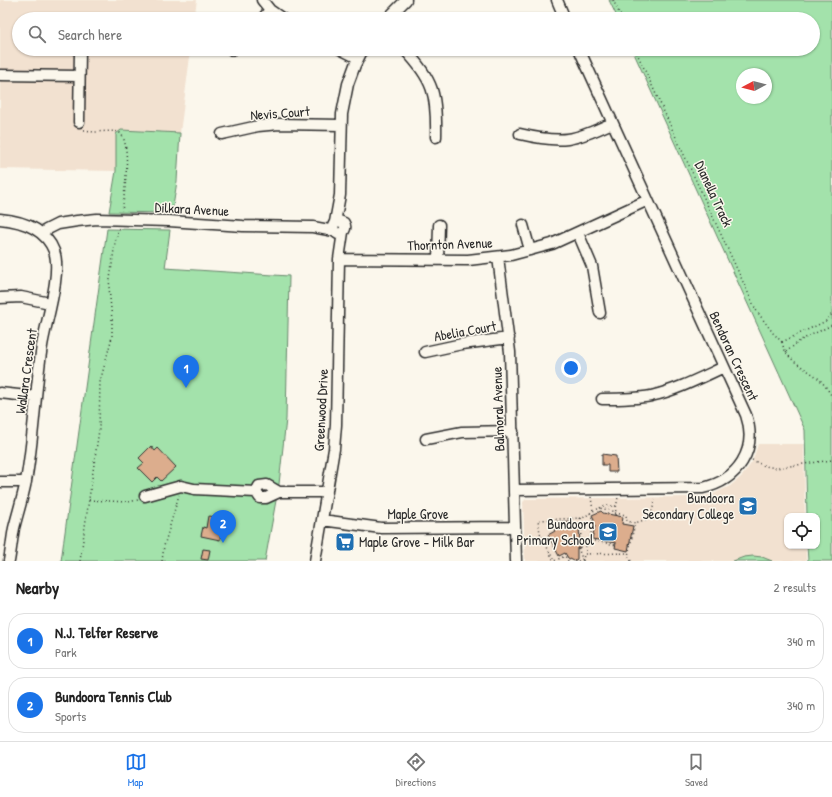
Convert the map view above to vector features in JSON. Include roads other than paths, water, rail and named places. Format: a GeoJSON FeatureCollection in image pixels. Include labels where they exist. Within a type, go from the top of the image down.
{"type":"FeatureCollection","features":[{"type":"Feature","properties":{"kind":"street"},"geometry":{"type":"LineString","coordinates":[[262,0],[273,12]]}},
{"type":"Feature","properties":{"kind":"street"},"geometry":{"type":"LineString","coordinates":[[394,12],[406,0]]}},
{"type":"Feature","properties":{"kind":"street"},"geometry":{"type":"LineString","coordinates":[[557,0],[561,12]]}},
{"type":"Feature","properties":{"kind":"street"},"geometry":{"type":"LineString","coordinates":[[79,122],[80,56]]}},
{"type":"Feature","properties":{"kind":"street"},"geometry":{"type":"LineString","coordinates":[[354,56],[358,58]]}},
{"type":"Feature","properties":{"kind":"street"},"geometry":{"type":"LineString","coordinates":[[410,56],[422,69],[433,92],[436,108],[436,137]]}},
{"type":"Feature","properties":{"kind":"street","name":"Bendoran Crescent"},"geometry":{"type":"LineString","coordinates":[[514,490],[695,488],[714,485],[726,479],[738,469],[748,449],[750,436],[746,415],[582,56]]}},
{"type":"Feature","properties":{"kind":"street","name":"Greenwood Drive"},"geometry":{"type":"LineString","coordinates":[[315,561],[327,492],[336,425],[339,259],[338,227],[341,125],[346,93],[358,58]]}},
{"type":"Feature","properties":{"kind":"street"},"geometry":{"type":"LineString","coordinates":[[0,75],[79,76]]}},
{"type":"Feature","properties":{"kind":"street"},"geometry":{"type":"LineString","coordinates":[[520,134],[546,140],[563,140],[581,137],[612,123]]}},
{"type":"Feature","properties":{"kind":"street","name":"Nevis Court"},"geometry":{"type":"LineString","coordinates":[[222,134],[258,126],[278,124],[341,125]]}},
{"type":"Feature","properties":{"kind":"street","name":"Thornton Avenue"},"geometry":{"type":"LineString","coordinates":[[339,259],[468,260],[498,258],[552,244],[648,200]]}},
{"type":"Feature","properties":{"kind":"street"},"geometry":{"type":"LineString","coordinates":[[0,219],[24,223],[31,226],[44,236]]}},
{"type":"Feature","properties":{"kind":"street","name":"Dilkara Avenue"},"geometry":{"type":"LineString","coordinates":[[44,236],[70,222],[97,219],[250,226],[338,227]]}},
{"type":"Feature","properties":{"kind":"street"},"geometry":{"type":"LineString","coordinates":[[438,260],[439,225]]}},
{"type":"Feature","properties":{"kind":"street"},"geometry":{"type":"LineString","coordinates":[[523,225],[530,250]]}},
{"type":"Feature","properties":{"kind":"street"},"geometry":{"type":"LineString","coordinates":[[578,233],[592,266],[600,313]]}},
{"type":"Feature","properties":{"kind":"street","name":"Wallara Crescent"},"geometry":{"type":"LineString","coordinates":[[9,561],[14,529],[26,482],[42,348],[57,270],[57,263],[53,250],[44,236]]}},
{"type":"Feature","properties":{"kind":"street","name":"Balmoral Avenue"},"geometry":{"type":"LineString","coordinates":[[498,258],[509,338],[516,561]]}},
{"type":"Feature","properties":{"kind":"street"},"geometry":{"type":"LineString","coordinates":[[0,298],[21,297],[50,303]]}},
{"type":"Feature","properties":{"kind":"street","name":"Abelia Court"},"geometry":{"type":"LineString","coordinates":[[425,352],[462,344],[509,338]]}},
{"type":"Feature","properties":{"kind":"street"},"geometry":{"type":"LineString","coordinates":[[602,399],[640,398],[661,394],[724,367]]}},
{"type":"Feature","properties":{"kind":"street"},"geometry":{"type":"LineString","coordinates":[[0,393],[36,397]]}},
{"type":"Feature","properties":{"kind":"street"},"geometry":{"type":"LineString","coordinates":[[426,439],[462,432],[513,431]]}},
{"type":"Feature","properties":{"kind":"street"},"geometry":{"type":"LineString","coordinates":[[0,482],[26,482]]}},
{"type":"Feature","properties":{"kind":"street"},"geometry":{"type":"LineString","coordinates":[[145,496],[181,486],[194,489],[256,492],[259,486],[264,484],[279,492],[327,492]]}},
{"type":"Feature","properties":{"kind":"street","name":"Maple Grove"},"geometry":{"type":"LineString","coordinates":[[322,520],[381,528],[515,527]]}},
{"type":"Feature","properties":{"kind":"place","name":"N.J. Telfer Reserve"},"geometry":{"type":"Point","coordinates":[186,388]}},
{"type":"Feature","properties":{"kind":"place","name":"Bundoora Secondary College"},"geometry":{"type":"Point","coordinates":[748,506]}},
{"type":"Feature","properties":{"kind":"place","name":"Bundoora Primary School"},"geometry":{"type":"Point","coordinates":[608,532]}},
{"type":"Feature","properties":{"kind":"place","name":"Maple Grove - Milk Bar"},"geometry":{"type":"Point","coordinates":[345,542]}},
{"type":"Feature","properties":{"kind":"place","name":"Bundoora Tennis Club"},"geometry":{"type":"Point","coordinates":[223,543]}}]}
